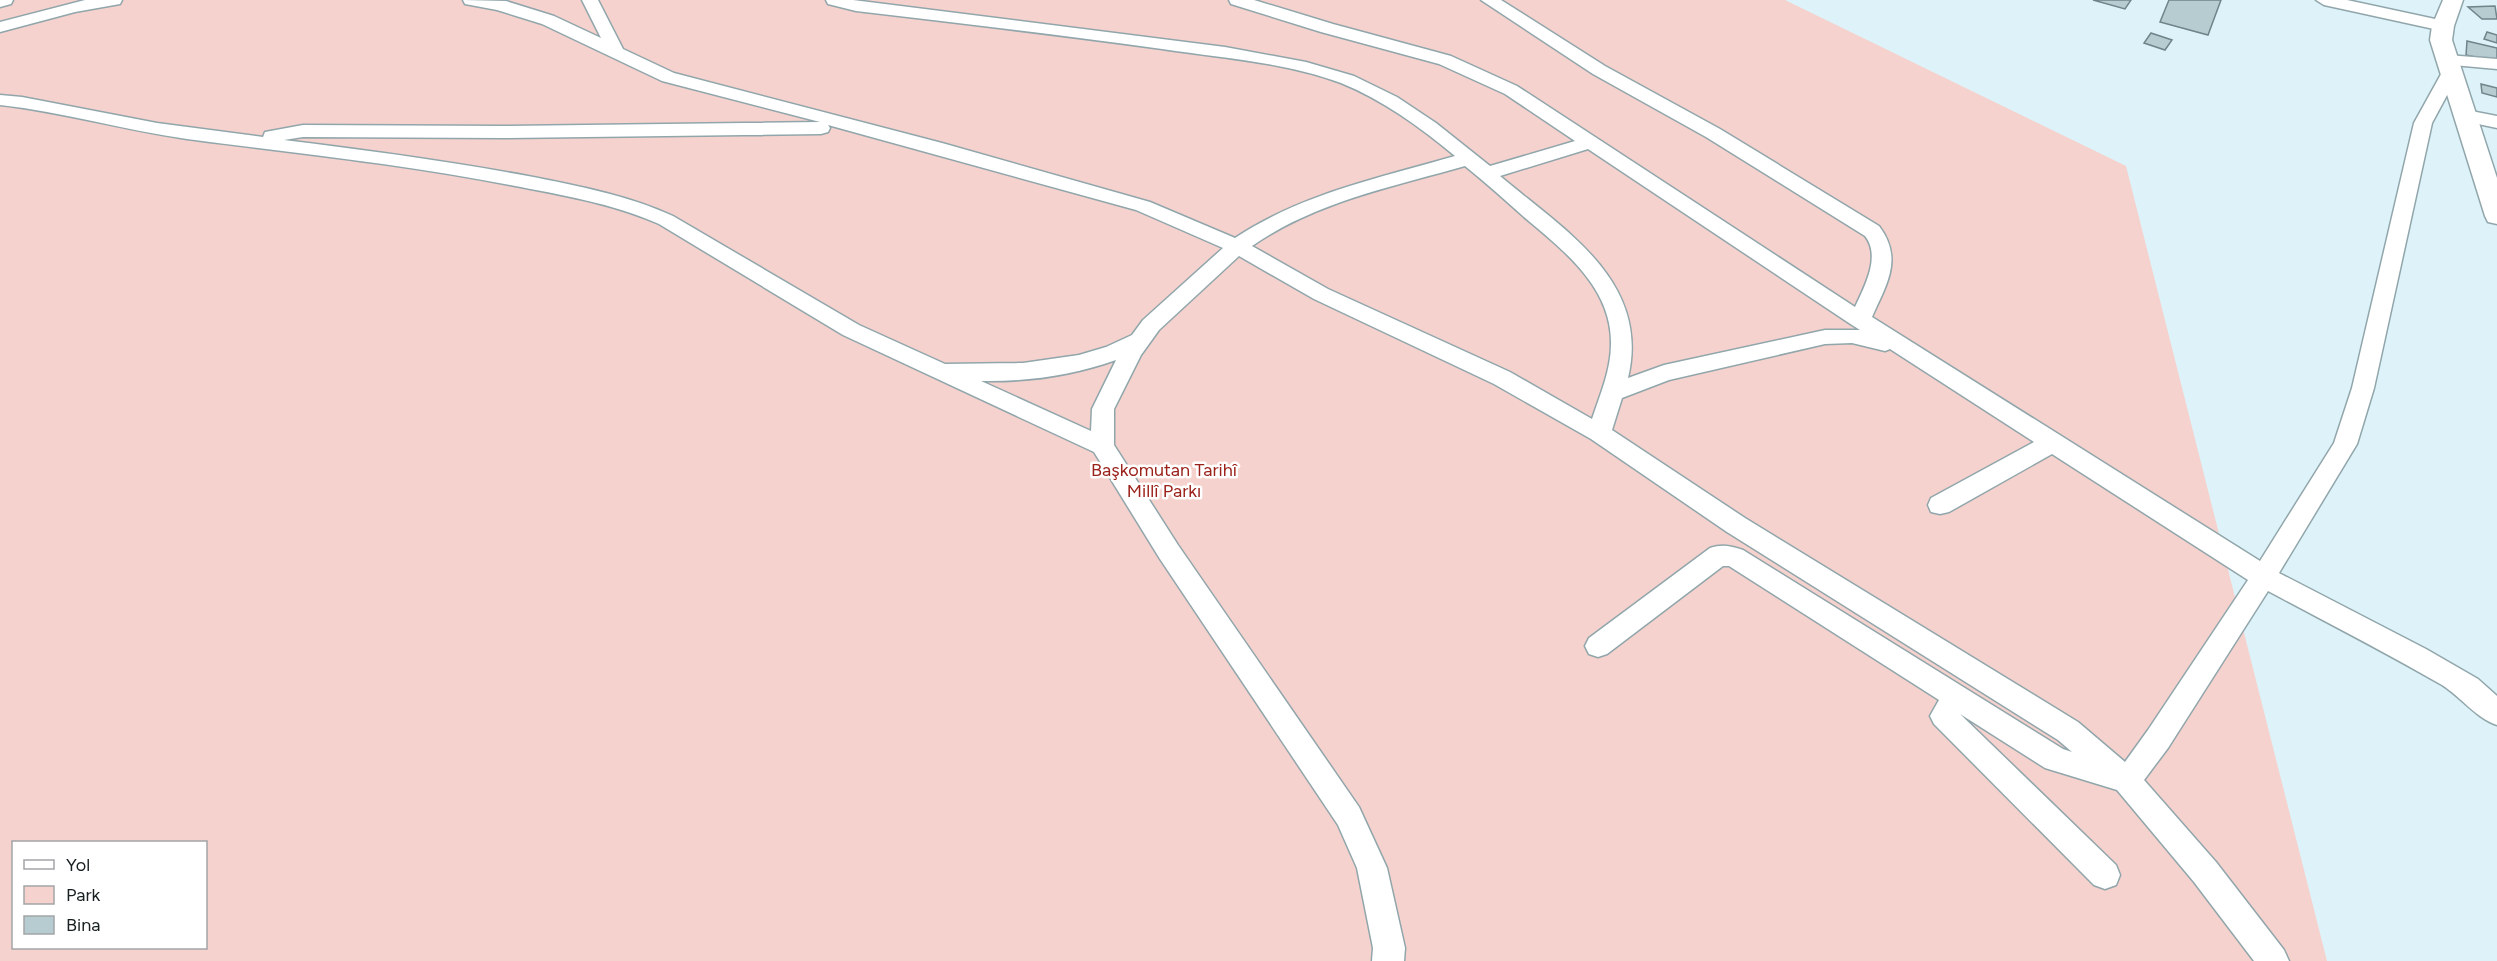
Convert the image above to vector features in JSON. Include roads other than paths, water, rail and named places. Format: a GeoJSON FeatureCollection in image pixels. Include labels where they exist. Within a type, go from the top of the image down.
{"type":"FeatureCollection","features":[{"type":"Feature","properties":{"kind":"main road"},"geometry":{"type":"LineString","coordinates":[[2453,0],[2443,26],[2441,40],[2495,205]]}},
{"type":"Feature","properties":{"kind":"street"},"geometry":{"type":"LineString","coordinates":[[0,2],[5,0]]}},
{"type":"Feature","properties":{"kind":"street"},"geometry":{"type":"LineString","coordinates":[[0,27],[74,7],[114,0]]}},
{"type":"Feature","properties":{"kind":"street"},"geometry":{"type":"LineString","coordinates":[[471,0],[500,5],[548,20],[668,77],[850,127],[935,147],[1143,206],[1237,246],[1321,294],[1502,378],[1599,433],[1736,525],[2068,730],[2127,781],[2205,872],[2273,961]]}},
{"type":"Feature","properties":{"kind":"street"},"geometry":{"type":"LineString","coordinates":[[590,0],[616,52]]}},
{"type":"Feature","properties":{"kind":"street"},"geometry":{"type":"LineString","coordinates":[[834,0],[856,6],[1205,50],[1309,68],[1332,74],[1372,90],[1419,120],[1476,166],[1576,252],[1612,296],[1622,341],[1611,393],[1599,433]]}},
{"type":"Feature","properties":{"kind":"street"},"geometry":{"type":"LineString","coordinates":[[1237,0],[1327,28],[1445,60],[1511,90],[1860,320],[2264,577],[2448,675],[2468,687],[2497,713]]}},
{"type":"Feature","properties":{"kind":"street"},"geometry":{"type":"LineString","coordinates":[[1489,0],[1599,70],[1713,133],[1872,231],[1881,243],[1882,258],[1875,286],[1860,320]]}},
{"type":"Feature","properties":{"kind":"street"},"geometry":{"type":"LineString","coordinates":[[2324,0],[2443,26]]}},
{"type":"Feature","properties":{"kind":"street"},"geometry":{"type":"LineString","coordinates":[[2127,781],[2158,739],[2264,577],[2346,444],[2363,388],[2423,123],[2449,65],[2497,64]]}},
{"type":"Feature","properties":{"kind":"street"},"geometry":{"type":"LineString","coordinates":[[0,100],[158,129],[385,157],[601,197],[642,208],[851,330],[1102,446],[1169,552],[1349,816],[1375,878],[1389,948],[1388,961]]}},
{"type":"Feature","properties":{"kind":"street"},"geometry":{"type":"LineString","coordinates":[[2466,116],[2497,122]]}},
{"type":"Feature","properties":{"kind":"street"},"geometry":{"type":"LineString","coordinates":[[246,141],[303,131],[515,132],[850,127]]}},
{"type":"Feature","properties":{"kind":"street"},"geometry":{"type":"LineString","coordinates":[[1102,446],[1103,409],[1131,352],[1151,325],[1237,246],[1271,223],[1324,200],[1592,142]]}},
{"type":"Feature","properties":{"kind":"street"},"geometry":{"type":"LineString","coordinates":[[1611,393],[1664,373],[1825,337],[1852,336],[1882,342],[1916,356]]}},
{"type":"Feature","properties":{"kind":"street"},"geometry":{"type":"LineString","coordinates":[[935,369],[971,373],[1062,366],[1099,358],[1140,340]]}},
{"type":"Feature","properties":{"kind":"street"},"geometry":{"type":"LineString","coordinates":[[1940,505],[2052,443]]}},
{"type":"Feature","properties":{"kind":"street"},"geometry":{"type":"LineString","coordinates":[[1598,646],[1719,555],[1734,557],[2055,759],[2127,781]]}},
{"type":"Feature","properties":{"kind":"street"},"geometry":{"type":"LineString","coordinates":[[1956,697],[1944,716],[2104,875]]}},
{"type":"Feature","properties":{"kind":"park label","name":"Başkomutan Tarihî Millî Parkı"},"geometry":{"type":"Point","coordinates":[1164,480]}}]}
